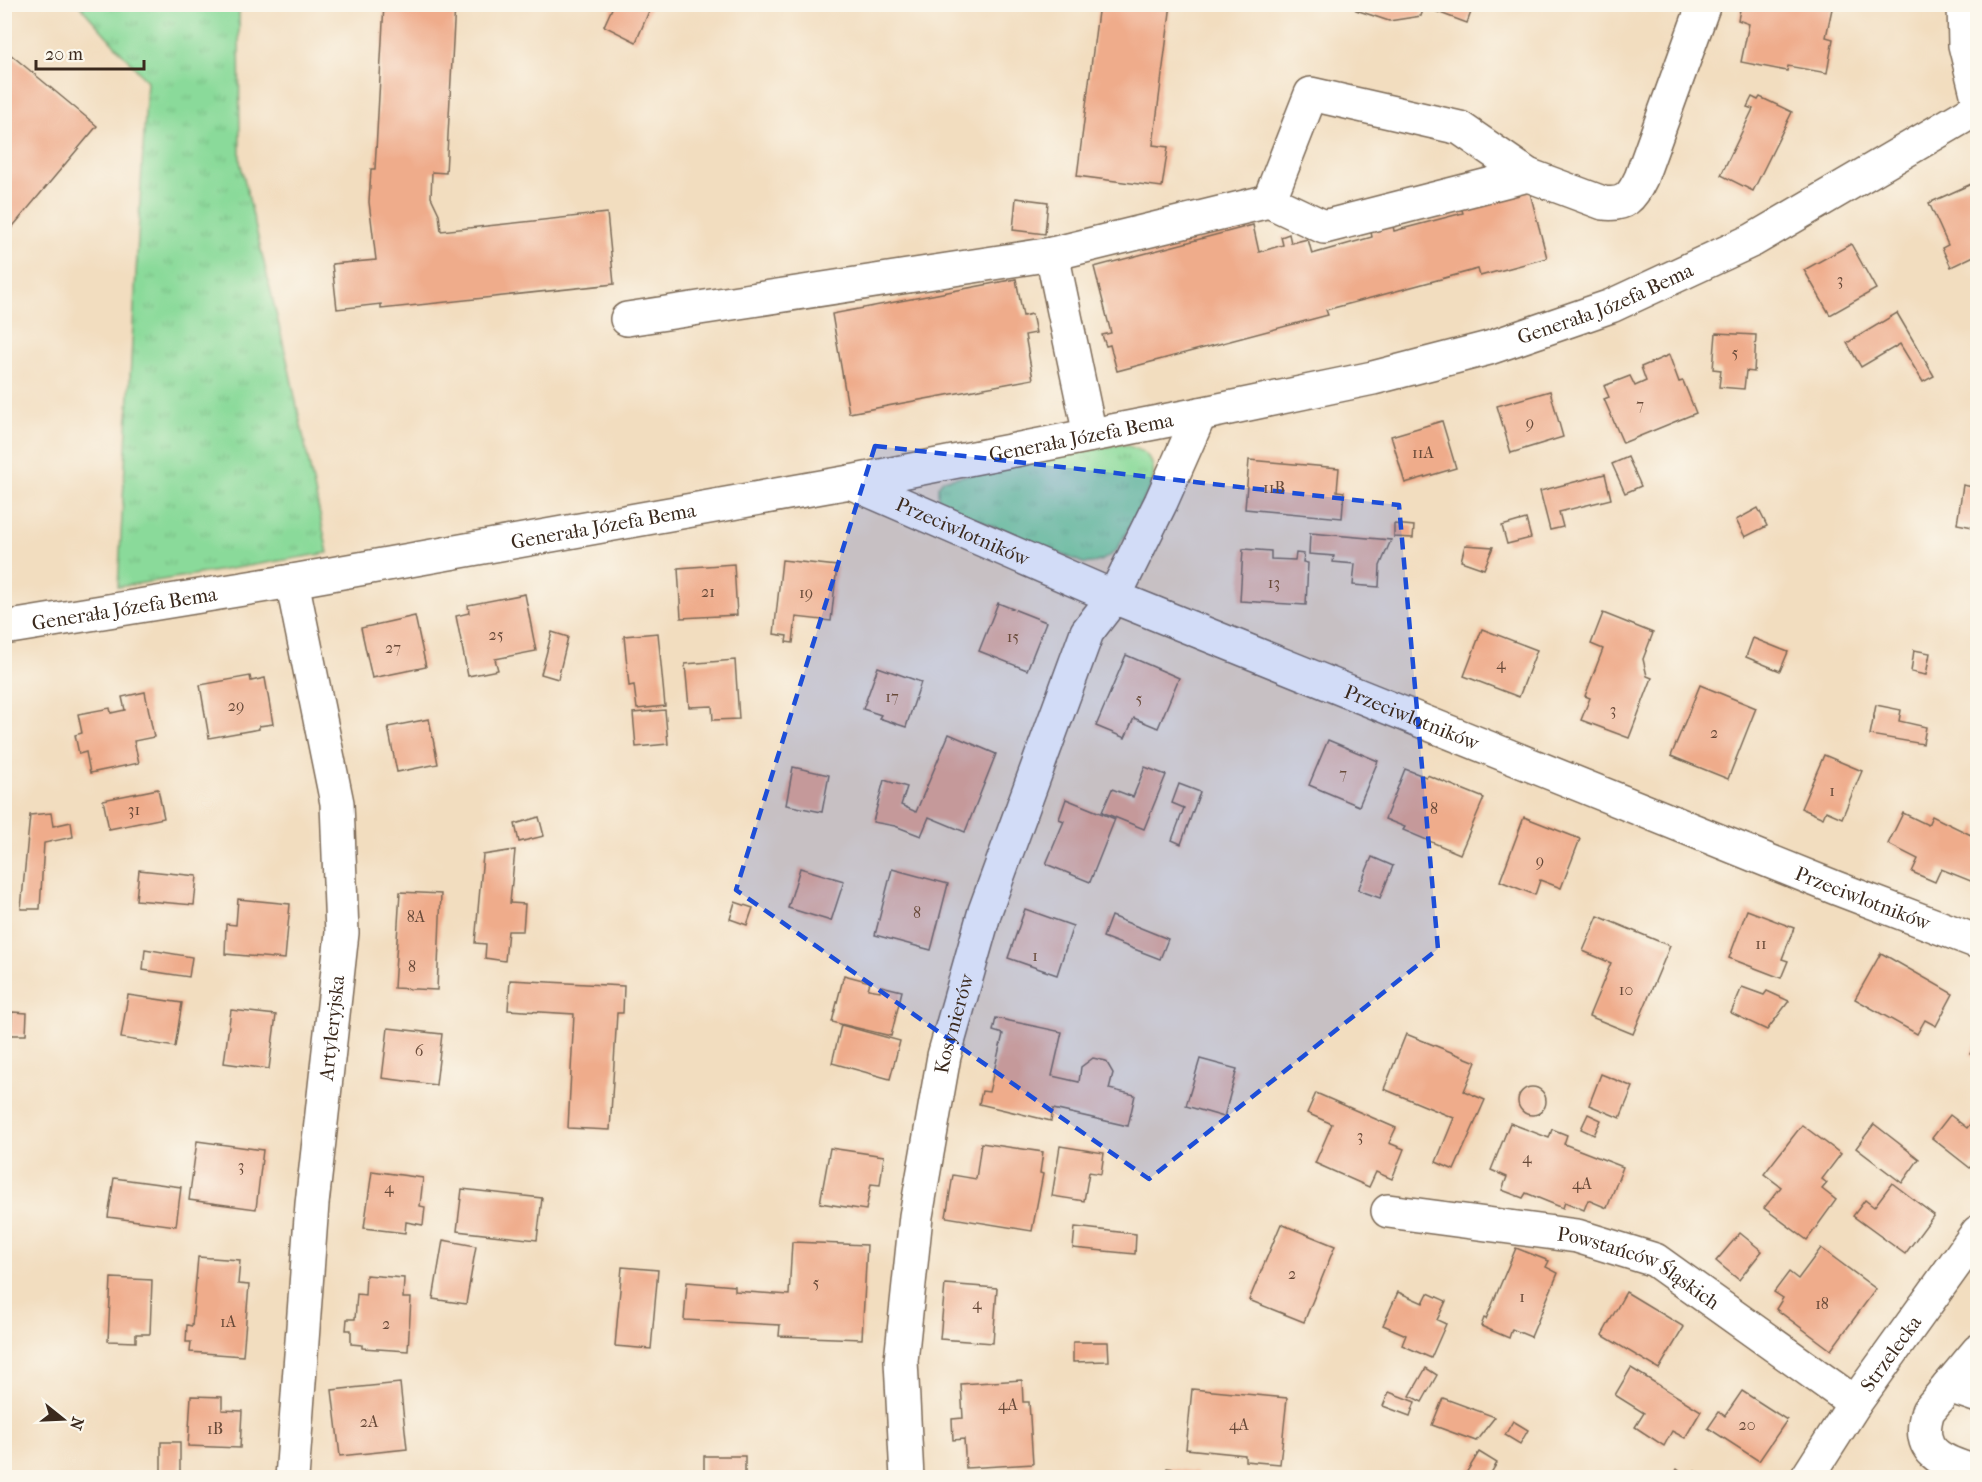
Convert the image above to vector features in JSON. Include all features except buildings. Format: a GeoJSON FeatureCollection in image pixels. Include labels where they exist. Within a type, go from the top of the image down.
{"type":"FeatureCollection","features":[{"type":"Feature","properties":{"kind":"street"},"geometry":{"type":"LineString","coordinates":[[1269,201],[1311,94],[1460,128],[1528,175],[1603,203],[1614,205],[1626,200],[1641,178],[1704,4]]}},
{"type":"Feature","properties":{"kind":"street"},"geometry":{"type":"LineString","coordinates":[[1964,4],[1965,45],[1977,98]]}},
{"type":"Feature","properties":{"kind":"street","name":"Generała Józefa Bema"},"geometry":{"type":"LineString","coordinates":[[4,628],[292,581],[850,482],[1373,378],[1489,348],[1611,306],[1753,240],[1977,108]]}},
{"type":"Feature","properties":{"kind":"street"},"geometry":{"type":"LineString","coordinates":[[627,319],[1052,254],[1269,201],[1324,227],[1528,175]]}},
{"type":"Feature","properties":{"kind":"street"},"geometry":{"type":"LineString","coordinates":[[1052,254],[1090,435]]}},
{"type":"Feature","properties":{"kind":"street","name":"Generała Józefa Bema"},"geometry":{"type":"LineString","coordinates":[[1114,597],[1161,502],[1200,414]]}},
{"type":"Feature","properties":{"kind":"street","name":"Przeciwlotników"},"geometry":{"type":"LineString","coordinates":[[850,482],[1114,597],[1836,888],[1977,942]]}},
{"type":"Feature","properties":{"kind":"street","name":"Artyleryjska"},"geometry":{"type":"LineString","coordinates":[[292,581],[337,803],[342,933],[312,1204],[292,1478]]}},
{"type":"Feature","properties":{"kind":"street","name":"Kosynierów"},"geometry":{"type":"LineString","coordinates":[[907,1478],[901,1361],[916,1216],[944,1056],[985,911],[1087,632],[1114,597]]}},
{"type":"Feature","properties":{"kind":"street","name":"Powstańców Śląskich"},"geometry":{"type":"LineString","coordinates":[[1388,1211],[1577,1236],[1655,1260],[1855,1402]]}},
{"type":"Feature","properties":{"kind":"street","name":"Strzelecka"},"geometry":{"type":"LineString","coordinates":[[1807,1478],[1855,1402],[1977,1232]]}},
{"type":"Feature","properties":{"kind":"street"},"geometry":{"type":"LineString","coordinates":[[1977,1351],[1963,1391],[1928,1411],[1924,1423],[1924,1435],[1928,1447],[1936,1456],[1947,1463],[1977,1473]]}},
{"type":"Feature","properties":{"kind":"highlighted area"},"geometry":{"type":"Polygon","coordinates":[[[875,446],[1399,505],[1438,949],[1149,1179],[736,890],[875,446]]]}},
{"type":"Feature","properties":{"kind":"green space"},"geometry":{"type":"Polygon","coordinates":[[[79,5],[239,5],[240,161],[288,364],[328,553],[118,587],[147,81],[79,5]]]}},
{"type":"Feature","properties":{"kind":"green space"},"geometry":{"type":"Polygon","coordinates":[[[1120,444],[1143,452],[1148,457],[1153,469],[1153,477],[1151,486],[1117,550],[1097,562],[1083,563],[946,507],[938,501],[938,486],[943,480],[1120,444]]]}}]}
